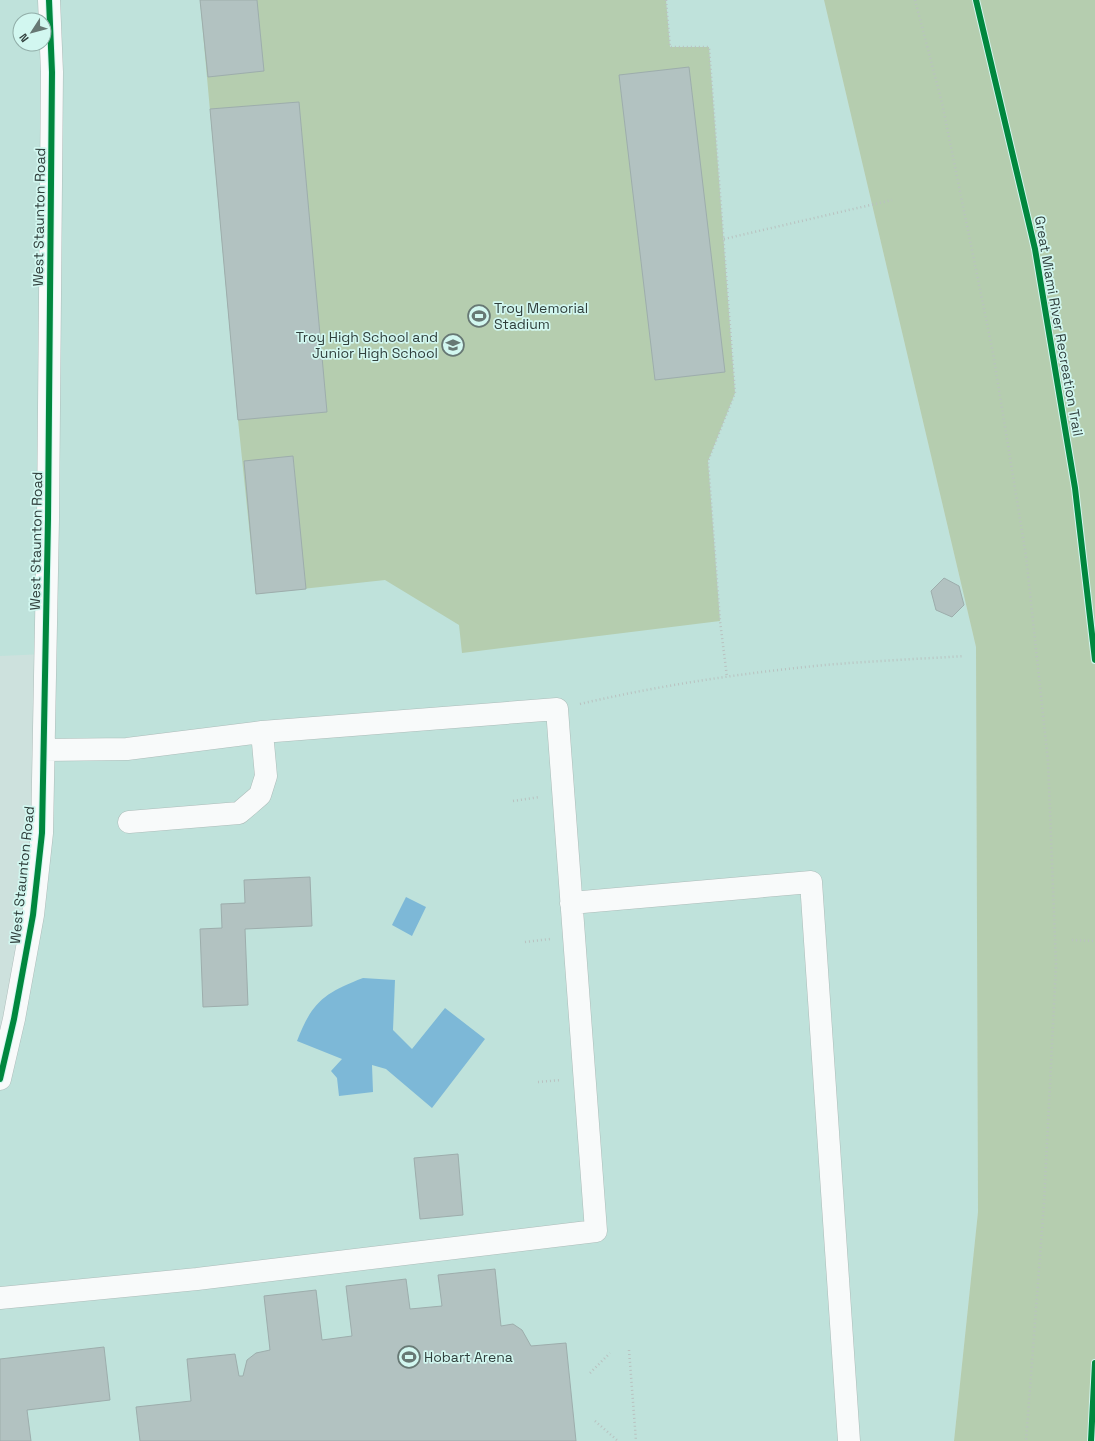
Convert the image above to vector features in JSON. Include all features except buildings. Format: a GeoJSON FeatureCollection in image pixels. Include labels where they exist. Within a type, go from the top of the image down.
{"type":"FeatureCollection","features":[{"type":"Feature","properties":{"kind":"street","name":"West Staunton Road"},"geometry":{"type":"LineString","coordinates":[[0,1079],[14,1018],[33,915],[42,833],[48,519],[52,88],[49,0]]}},
{"type":"Feature","properties":{"kind":"street"},"geometry":{"type":"LineString","coordinates":[[0,1298],[198,1279],[596,1231],[557,709],[262,732],[127,749],[44,750]]}},
{"type":"Feature","properties":{"kind":"street"},"geometry":{"type":"LineString","coordinates":[[130,822],[239,813],[260,795],[266,776],[262,732]]}},
{"type":"Feature","properties":{"kind":"street"},"geometry":{"type":"LineString","coordinates":[[571,903],[811,882],[849,1441]]}},
{"type":"Feature","properties":{"kind":"path"},"geometry":{"type":"LineString","coordinates":[[666,0],[670,47],[710,47],[735,393],[708,461],[720,621],[727,677]]}},
{"type":"Feature","properties":{"kind":"path"},"geometry":{"type":"LineString","coordinates":[[915,0],[942,103],[992,353],[1026,556],[1048,761],[1056,965],[1044,1203],[1026,1441]]}},
{"type":"Feature","properties":{"kind":"path"},"geometry":{"type":"LineString","coordinates":[[724,239],[892,200]]}},
{"type":"Feature","properties":{"kind":"path"},"geometry":{"type":"LineString","coordinates":[[557,709],[629,692],[727,677],[826,665],[964,656]]}},
{"type":"Feature","properties":{"kind":"path"},"geometry":{"type":"LineString","coordinates":[[513,801],[563,794]]}},
{"type":"Feature","properties":{"kind":"path"},"geometry":{"type":"LineString","coordinates":[[1072,940],[1095,941]]}},
{"type":"Feature","properties":{"kind":"path"},"geometry":{"type":"LineString","coordinates":[[629,1350],[636,1441]]}},
{"type":"Feature","properties":{"kind":"path"},"geometry":{"type":"LineString","coordinates":[[590,1373],[610,1353]]}},
{"type":"Feature","properties":{"kind":"path"},"geometry":{"type":"LineString","coordinates":[[595,1422],[618,1441]]}},
{"type":"Feature","properties":{"kind":"shaded area"},"geometry":{"type":"Polygon","coordinates":[[[0,0],[824,0],[976,647],[978,1212],[954,1441],[0,1441],[0,1079],[33,915],[45,654],[0,656],[0,0]]]}},
{"type":"Feature","properties":{"kind":"shaded area","name":"Troy Memorial Stadium"},"geometry":{"type":"Polygon","coordinates":[[[200,0],[666,0],[670,47],[709,47],[735,393],[708,461],[720,621],[462,653],[459,625],[385,580],[256,594],[238,420],[200,0]]]}},
{"type":"Feature","properties":{"kind":"shaded area"},"geometry":{"type":"Polygon","coordinates":[[[824,0],[1095,0],[1095,1441],[954,1441],[978,1212],[976,647],[824,0]]]}},
{"type":"Feature","properties":{"kind":"water"},"geometry":{"type":"Polygon","coordinates":[[[406,897],[426,907],[412,936],[392,925],[406,897]]]}},
{"type":"Feature","properties":{"kind":"water"},"geometry":{"type":"Polygon","coordinates":[[[363,978],[395,980],[393,1030],[412,1049],[445,1008],[485,1039],[432,1108],[386,1069],[372,1065],[373,1092],[339,1096],[337,1078],[331,1071],[342,1059],[297,1041],[308,1017],[321,1000],[338,989],[363,978]]]}},
{"type":"Feature","properties":{"kind":"cycle path"},"geometry":{"type":"LineString","coordinates":[[0,1079],[14,1019],[33,915],[42,833],[48,519],[52,72],[49,0]]}},
{"type":"Feature","properties":{"kind":"cycle path","name":"Great Miami River Recreation Trail"},"geometry":{"type":"LineString","coordinates":[[976,0],[1035,249],[1075,488],[1095,660]]}},
{"type":"Feature","properties":{"kind":"cycle path"},"geometry":{"type":"LineString","coordinates":[[1091,1441],[1095,1363]]}},
{"type":"Feature","properties":{"kind":"place","name":"Troy Memorial Stadium"},"geometry":{"type":"Point","coordinates":[479,316]}},
{"type":"Feature","properties":{"kind":"place","name":"Troy High School and Junior High School"},"geometry":{"type":"Point","coordinates":[453,345]}},
{"type":"Feature","properties":{"kind":"place","name":"Hobart Arena"},"geometry":{"type":"Point","coordinates":[409,1357]}}]}
